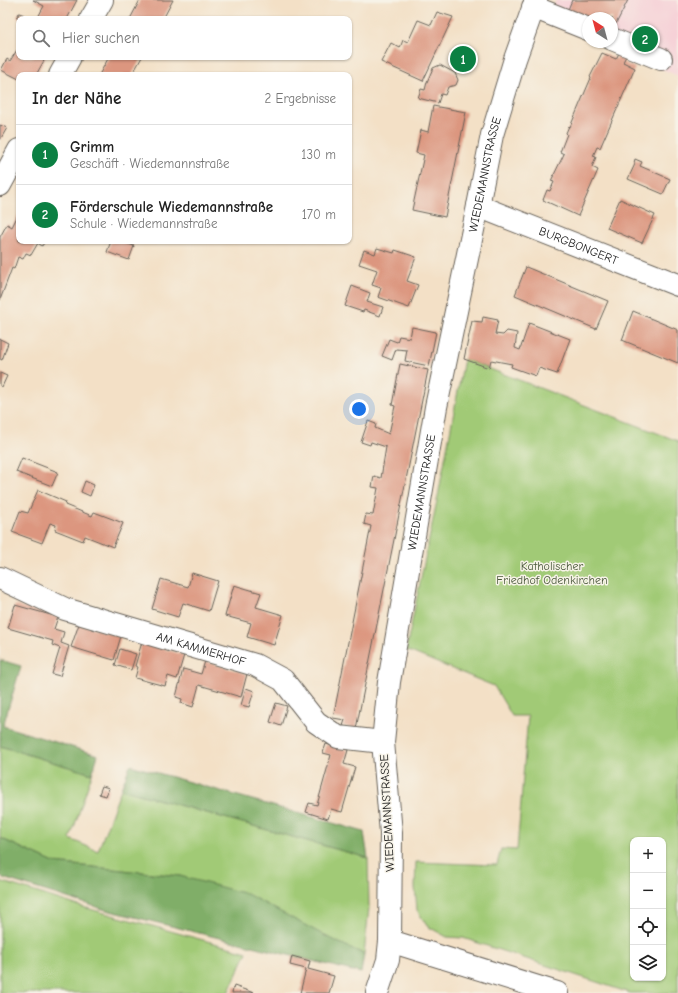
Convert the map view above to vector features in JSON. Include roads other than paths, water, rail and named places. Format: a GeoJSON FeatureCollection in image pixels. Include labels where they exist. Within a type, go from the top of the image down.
{"type":"FeatureCollection","features":[{"type":"Feature","properties":{"kind":"street"},"geometry":{"type":"LineString","coordinates":[[93,16],[102,0]]}},
{"type":"Feature","properties":{"kind":"street"},"geometry":{"type":"LineString","coordinates":[[535,4],[582,26]]}},
{"type":"Feature","properties":{"kind":"street","name":"WIEDEMANNSTRASSE"},"geometry":{"type":"LineString","coordinates":[[377,993],[388,960],[390,941],[391,833],[383,742],[389,682],[432,430],[492,135],[515,59],[535,4]]}},
{"type":"Feature","properties":{"kind":"street"},"geometry":{"type":"LineString","coordinates":[[618,41],[661,59]]}},
{"type":"Feature","properties":{"kind":"street"},"geometry":{"type":"LineString","coordinates":[[62,72],[68,60]]}},
{"type":"Feature","properties":{"kind":"street"},"geometry":{"type":"LineString","coordinates":[[0,185],[16,156]]}},
{"type":"Feature","properties":{"kind":"street","name":"BURGBONGERT"},"geometry":{"type":"LineString","coordinates":[[478,206],[678,286]]}},
{"type":"Feature","properties":{"kind":"street","name":"AM KAMMERHOF"},"geometry":{"type":"LineString","coordinates":[[0,578],[65,609],[255,665],[283,680],[316,722],[338,737],[383,742]]}},
{"type":"Feature","properties":{"kind":"street"},"geometry":{"type":"LineString","coordinates":[[390,941],[557,993]]}},
{"type":"Feature","properties":{"kind":"place","name":"Förderschule Wiedemannstraße"},"geometry":{"type":"Point","coordinates":[645,39]}},
{"type":"Feature","properties":{"kind":"place","name":"Grimm"},"geometry":{"type":"Point","coordinates":[463,59]}},
{"type":"Feature","properties":{"kind":"park label","name":"Katholischer Friedhof Odenkirchen"},"geometry":{"type":"Point","coordinates":[552,573]}}]}
